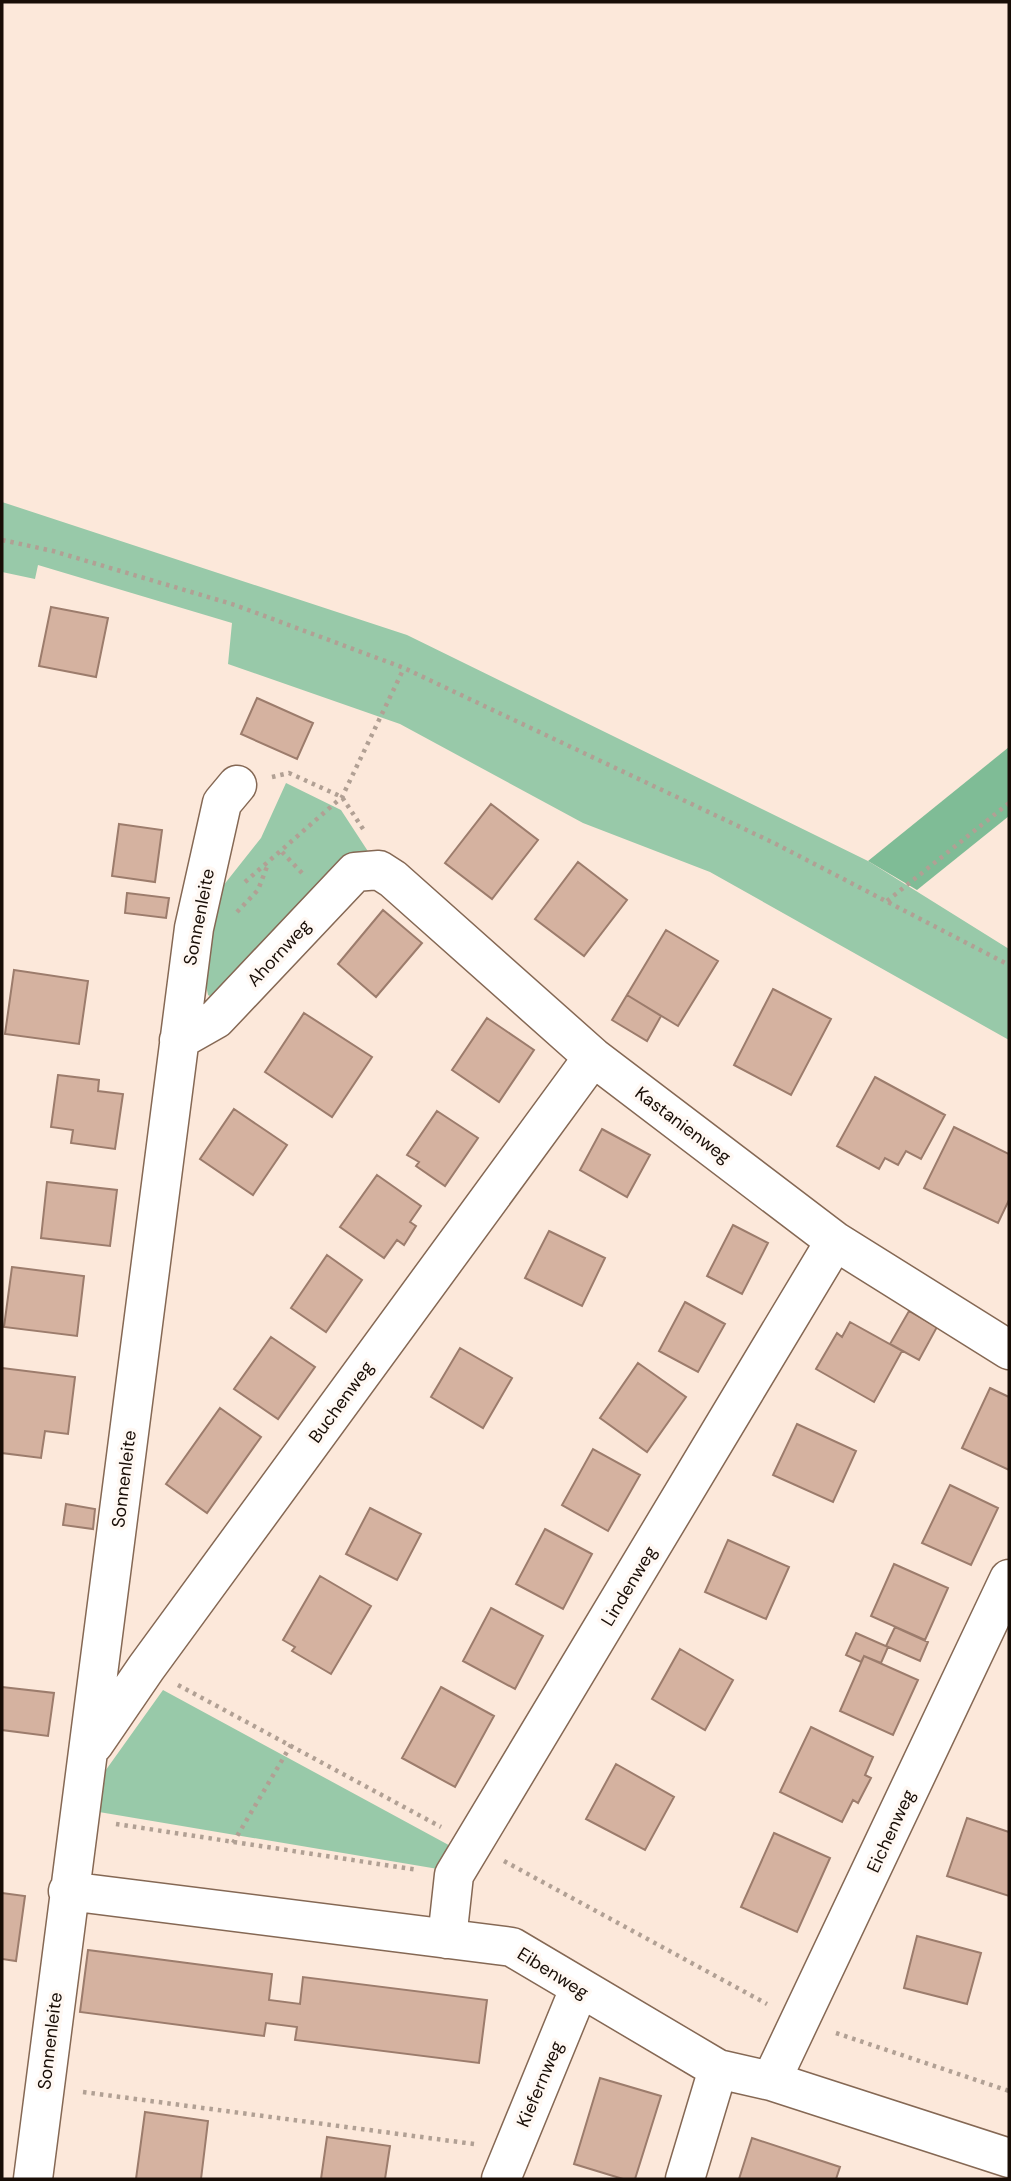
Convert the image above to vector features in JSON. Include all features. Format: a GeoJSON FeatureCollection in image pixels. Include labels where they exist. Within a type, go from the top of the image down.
{"type":"FeatureCollection","features":[{"type":"Feature","properties":{"kind":"street","name":"Sonnenleite"},"geometry":{"type":"LineString","coordinates":[[33,2179],[68,1891],[91,1749],[194,928],[222,803],[237,785]]}},
{"type":"Feature","properties":{"kind":"street","name":"Ahornweg"},"geometry":{"type":"LineString","coordinates":[[179,1040],[216,1019],[355,872],[379,870]]}},
{"type":"Feature","properties":{"kind":"street","name":"Kastanienweg"},"geometry":{"type":"LineString","coordinates":[[379,870],[393,879],[593,1056],[835,1241],[1009,1350]]}},
{"type":"Feature","properties":{"kind":"street","name":"Buchenweg"},"geometry":{"type":"LineString","coordinates":[[91,1749],[146,1668],[593,1056]]}},
{"type":"Feature","properties":{"kind":"street","name":"Lindenweg"},"geometry":{"type":"LineString","coordinates":[[447,1939],[464,1859],[835,1241]]}},
{"type":"Feature","properties":{"kind":"street","name":"Eichenweg"},"geometry":{"type":"LineString","coordinates":[[771,2081],[802,2022],[1009,1579]]}},
{"type":"Feature","properties":{"kind":"street","name":"Eibenweg"},"geometry":{"type":"LineString","coordinates":[[68,1891],[512,1947],[718,2069],[771,2081],[1009,2158]]}},
{"type":"Feature","properties":{"kind":"street","name":"Kiefernweg"},"geometry":{"type":"LineString","coordinates":[[507,2164],[579,1989]]}},
{"type":"Feature","properties":{"kind":"street"},"geometry":{"type":"LineString","coordinates":[[685,2179],[718,2069]]}},
{"type":"Feature","properties":{"kind":"path"},"geometry":{"type":"LineString","coordinates":[[2,540],[53,551],[235,606],[404,668],[774,843],[1009,965]]}},
{"type":"Feature","properties":{"kind":"path"},"geometry":{"type":"LineString","coordinates":[[243,884],[342,797],[404,668]]}},
{"type":"Feature","properties":{"kind":"path"},"geometry":{"type":"LineString","coordinates":[[237,785],[289,773],[342,797],[380,854],[379,870]]}},
{"type":"Feature","properties":{"kind":"path"},"geometry":{"type":"LineString","coordinates":[[887,901],[1009,803]]}},
{"type":"Feature","properties":{"kind":"path"},"geometry":{"type":"LineString","coordinates":[[194,928],[210,914],[236,913],[258,890],[268,863]]}},
{"type":"Feature","properties":{"kind":"path"},"geometry":{"type":"LineString","coordinates":[[146,1668],[291,1744],[464,1859],[802,2022],[1009,2091]]}},
{"type":"Feature","properties":{"kind":"path"},"geometry":{"type":"LineString","coordinates":[[233,1843],[291,1744]]}},
{"type":"Feature","properties":{"kind":"path"},"geometry":{"type":"LineString","coordinates":[[80,1818],[233,1843],[464,1859]]}},
{"type":"Feature","properties":{"kind":"path"},"geometry":{"type":"LineString","coordinates":[[44,2086],[507,2164]]}},
{"type":"Feature","properties":{"kind":"green space"},"geometry":{"type":"Polygon","coordinates":[[[2,502],[407,635],[868,861],[1009,949],[1009,1040],[710,872],[583,823],[400,724],[228,664],[232,623],[38,565],[35,579],[2,572],[2,502]]]}},
{"type":"Feature","properties":{"kind":"green space"},"geometry":{"type":"Polygon","coordinates":[[[1009,747],[1009,816],[917,890],[868,861],[1009,747]]]}},
{"type":"Feature","properties":{"kind":"green space"},"geometry":{"type":"Polygon","coordinates":[[[286,783],[341,810],[373,859],[215,999],[208,995],[206,985],[219,891],[261,838],[286,783]]]}},
{"type":"Feature","properties":{"kind":"green space"},"geometry":{"type":"Polygon","coordinates":[[[163,1690],[456,1849],[444,1870],[99,1812],[103,1774],[163,1690]]]}},
{"type":"Feature","properties":{"kind":"building"},"geometry":{"type":"Polygon","coordinates":[[[51,607],[108,618],[96,677],[39,666],[51,607]]]}},
{"type":"Feature","properties":{"kind":"building"},"geometry":{"type":"Polygon","coordinates":[[[257,698],[313,723],[297,759],[241,734],[257,698]]]}},
{"type":"Feature","properties":{"kind":"building"},"geometry":{"type":"Polygon","coordinates":[[[491,804],[538,840],[492,899],[445,863],[491,804]]]}},
{"type":"Feature","properties":{"kind":"building"},"geometry":{"type":"Polygon","coordinates":[[[119,824],[162,830],[155,882],[112,876],[119,824]]]}},
{"type":"Feature","properties":{"kind":"building"},"geometry":{"type":"Polygon","coordinates":[[[578,862],[627,900],[584,956],[535,919],[578,862]]]}},
{"type":"Feature","properties":{"kind":"building"},"geometry":{"type":"Polygon","coordinates":[[[127,893],[169,898],[166,918],[125,913],[127,893]]]}},
{"type":"Feature","properties":{"kind":"building"},"geometry":{"type":"Polygon","coordinates":[[[383,910],[422,943],[376,997],[338,964],[383,910]]]}},
{"type":"Feature","properties":{"kind":"building"},"geometry":{"type":"Polygon","coordinates":[[[666,930],[718,961],[678,1026],[627,995],[666,930]]]}},
{"type":"Feature","properties":{"kind":"building"},"geometry":{"type":"Polygon","coordinates":[[[14,970],[88,981],[79,1044],[5,1034],[14,970]]]}},
{"type":"Feature","properties":{"kind":"building"},"geometry":{"type":"Polygon","coordinates":[[[773,989],[831,1019],[791,1095],[734,1065],[773,989]]]}},
{"type":"Feature","properties":{"kind":"building"},"geometry":{"type":"Polygon","coordinates":[[[627,995],[661,1016],[647,1041],[612,1020],[627,995]]]}},
{"type":"Feature","properties":{"kind":"building"},"geometry":{"type":"Polygon","coordinates":[[[304,1013],[372,1057],[332,1117],[265,1072],[304,1013]]]}},
{"type":"Feature","properties":{"kind":"building"},"geometry":{"type":"Polygon","coordinates":[[[487,1018],[534,1050],[499,1102],[452,1070],[487,1018]]]}},
{"type":"Feature","properties":{"kind":"building"},"geometry":{"type":"Polygon","coordinates":[[[58,1075],[99,1080],[98,1091],[123,1094],[115,1149],[71,1143],[73,1130],[51,1127],[58,1075]]]}},
{"type":"Feature","properties":{"kind":"building"},"geometry":{"type":"Polygon","coordinates":[[[875,1077],[945,1115],[921,1159],[906,1151],[898,1165],[885,1158],[879,1169],[837,1146],[875,1077]]]}},
{"type":"Feature","properties":{"kind":"building"},"geometry":{"type":"Polygon","coordinates":[[[234,1109],[287,1145],[253,1195],[200,1159],[234,1109]]]}},
{"type":"Feature","properties":{"kind":"building"},"geometry":{"type":"Polygon","coordinates":[[[437,1111],[478,1138],[445,1186],[416,1166],[419,1162],[407,1155],[437,1111]]]}},
{"type":"Feature","properties":{"kind":"building"},"geometry":{"type":"Polygon","coordinates":[[[954,1127],[1009,1154],[1009,1200],[998,1223],[924,1188],[954,1127]]]}},
{"type":"Feature","properties":{"kind":"building"},"geometry":{"type":"Polygon","coordinates":[[[602,1129],[650,1155],[627,1197],[580,1170],[602,1129]]]}},
{"type":"Feature","properties":{"kind":"building"},"geometry":{"type":"Polygon","coordinates":[[[377,1175],[421,1206],[410,1222],[416,1226],[404,1245],[397,1240],[384,1258],[340,1227],[377,1175]]]}},
{"type":"Feature","properties":{"kind":"building"},"geometry":{"type":"Polygon","coordinates":[[[47,1182],[117,1190],[110,1246],[41,1238],[47,1182]]]}},
{"type":"Feature","properties":{"kind":"building"},"geometry":{"type":"Polygon","coordinates":[[[733,1225],[768,1243],[742,1294],[707,1276],[733,1225]]]}},
{"type":"Feature","properties":{"kind":"building"},"geometry":{"type":"Polygon","coordinates":[[[549,1231],[605,1258],[582,1306],[525,1278],[549,1231]]]}},
{"type":"Feature","properties":{"kind":"building"},"geometry":{"type":"Polygon","coordinates":[[[327,1255],[362,1280],[326,1332],[291,1308],[327,1255]]]}},
{"type":"Feature","properties":{"kind":"building"},"geometry":{"type":"Polygon","coordinates":[[[12,1267],[84,1276],[77,1336],[4,1327],[12,1267]]]}},
{"type":"Feature","properties":{"kind":"building"},"geometry":{"type":"Polygon","coordinates":[[[685,1302],[725,1324],[698,1372],[659,1351],[685,1302]]]}},
{"type":"Feature","properties":{"kind":"building"},"geometry":{"type":"Polygon","coordinates":[[[909,1311],[937,1327],[919,1360],[890,1344],[909,1311]]]}},
{"type":"Feature","properties":{"kind":"building"},"geometry":{"type":"Polygon","coordinates":[[[850,1322],[902,1351],[874,1402],[816,1369],[837,1333],[842,1337],[850,1322]]]}},
{"type":"Feature","properties":{"kind":"building"},"geometry":{"type":"Polygon","coordinates":[[[271,1337],[315,1367],[278,1419],[234,1389],[271,1337]]]}},
{"type":"Feature","properties":{"kind":"building"},"geometry":{"type":"Polygon","coordinates":[[[460,1348],[512,1378],[483,1428],[431,1397],[460,1348]]]}},
{"type":"Feature","properties":{"kind":"building"},"geometry":{"type":"Polygon","coordinates":[[[638,1363],[686,1397],[647,1452],[600,1418],[638,1363]]]}},
{"type":"Feature","properties":{"kind":"building"},"geometry":{"type":"Polygon","coordinates":[[[2,1368],[75,1377],[68,1434],[45,1431],[41,1458],[2,1453],[2,1368]]]}},
{"type":"Feature","properties":{"kind":"building"},"geometry":{"type":"Polygon","coordinates":[[[990,1388],[1009,1397],[1009,1470],[962,1448],[990,1388]]]}},
{"type":"Feature","properties":{"kind":"building"},"geometry":{"type":"Polygon","coordinates":[[[220,1408],[261,1437],[207,1513],[166,1484],[220,1408]]]}},
{"type":"Feature","properties":{"kind":"building"},"geometry":{"type":"Polygon","coordinates":[[[797,1424],[856,1451],[833,1502],[773,1475],[797,1424]]]}},
{"type":"Feature","properties":{"kind":"building"},"geometry":{"type":"Polygon","coordinates":[[[593,1449],[640,1475],[608,1531],[562,1505],[593,1449]]]}},
{"type":"Feature","properties":{"kind":"building"},"geometry":{"type":"Polygon","coordinates":[[[950,1485],[998,1508],[971,1565],[922,1543],[950,1485]]]}},
{"type":"Feature","properties":{"kind":"building"},"geometry":{"type":"Polygon","coordinates":[[[66,1504],[95,1509],[93,1529],[63,1525],[66,1504]]]}},
{"type":"Feature","properties":{"kind":"building"},"geometry":{"type":"Polygon","coordinates":[[[370,1508],[421,1534],[397,1580],[346,1554],[370,1508]]]}},
{"type":"Feature","properties":{"kind":"building"},"geometry":{"type":"Polygon","coordinates":[[[545,1529],[592,1554],[563,1609],[516,1584],[545,1529]]]}},
{"type":"Feature","properties":{"kind":"building"},"geometry":{"type":"Polygon","coordinates":[[[728,1540],[789,1567],[766,1619],[705,1592],[728,1540]]]}},
{"type":"Feature","properties":{"kind":"building"},"geometry":{"type":"Polygon","coordinates":[[[894,1564],[948,1588],[925,1640],[871,1616],[894,1564]]]}},
{"type":"Feature","properties":{"kind":"building"},"geometry":{"type":"Polygon","coordinates":[[[320,1576],[371,1606],[331,1674],[292,1651],[295,1647],[283,1640],[320,1576]]]}},
{"type":"Feature","properties":{"kind":"building"},"geometry":{"type":"Polygon","coordinates":[[[491,1608],[543,1636],[515,1689],[463,1661],[491,1608]]]}},
{"type":"Feature","properties":{"kind":"building"},"geometry":{"type":"Polygon","coordinates":[[[895,1627],[928,1642],[920,1661],[886,1646],[895,1627]]]}},
{"type":"Feature","properties":{"kind":"building"},"geometry":{"type":"Polygon","coordinates":[[[856,1633],[888,1647],[881,1663],[864,1656],[861,1662],[846,1655],[856,1633]]]}},
{"type":"Feature","properties":{"kind":"building"},"geometry":{"type":"Polygon","coordinates":[[[680,1649],[733,1680],[705,1730],[652,1699],[680,1649]]]}},
{"type":"Feature","properties":{"kind":"building"},"geometry":{"type":"Polygon","coordinates":[[[864,1656],[918,1680],[893,1735],[840,1711],[864,1656]]]}},
{"type":"Feature","properties":{"kind":"building"},"geometry":{"type":"Polygon","coordinates":[[[2,1687],[54,1693],[48,1736],[2,1730],[2,1687]]]}},
{"type":"Feature","properties":{"kind":"building"},"geometry":{"type":"Polygon","coordinates":[[[441,1687],[494,1716],[455,1787],[402,1758],[441,1687]]]}},
{"type":"Feature","properties":{"kind":"building"},"geometry":{"type":"Polygon","coordinates":[[[811,1727],[873,1757],[865,1775],[871,1778],[858,1803],[853,1800],[842,1822],[780,1792],[811,1727]]]}},
{"type":"Feature","properties":{"kind":"building"},"geometry":{"type":"Polygon","coordinates":[[[616,1764],[674,1797],[645,1850],[586,1819],[616,1764]]]}},
{"type":"Feature","properties":{"kind":"building"},"geometry":{"type":"Polygon","coordinates":[[[967,1818],[1009,1832],[1009,1896],[947,1876],[967,1818]]]}},
{"type":"Feature","properties":{"kind":"building"},"geometry":{"type":"Polygon","coordinates":[[[774,1833],[830,1858],[797,1932],[741,1907],[774,1833]]]}},
{"type":"Feature","properties":{"kind":"building"},"geometry":{"type":"Polygon","coordinates":[[[2,1893],[25,1896],[16,1961],[2,1959],[2,1893]]]}},
{"type":"Feature","properties":{"kind":"building"},"geometry":{"type":"Polygon","coordinates":[[[917,1936],[981,1953],[967,2004],[904,1988],[917,1936]]]}},
{"type":"Feature","properties":{"kind":"building"},"geometry":{"type":"Polygon","coordinates":[[[88,1950],[272,1974],[269,2000],[300,2004],[303,1977],[487,2000],[479,2063],[295,2040],[297,2027],[266,2023],[264,2036],[80,2012],[88,1950]]]}},
{"type":"Feature","properties":{"kind":"building"},"geometry":{"type":"Polygon","coordinates":[[[600,2078],[661,2096],[635,2179],[623,2179],[574,2164],[600,2078]]]}},
{"type":"Feature","properties":{"kind":"building"},"geometry":{"type":"Polygon","coordinates":[[[145,2112],[208,2121],[201,2179],[136,2179],[145,2112]]]}},
{"type":"Feature","properties":{"kind":"building"},"geometry":{"type":"Polygon","coordinates":[[[327,2137],[390,2146],[385,2179],[321,2179],[327,2137]]]}},
{"type":"Feature","properties":{"kind":"building"},"geometry":{"type":"Polygon","coordinates":[[[752,2138],[840,2167],[836,2179],[739,2179],[752,2138]]]}}]}
